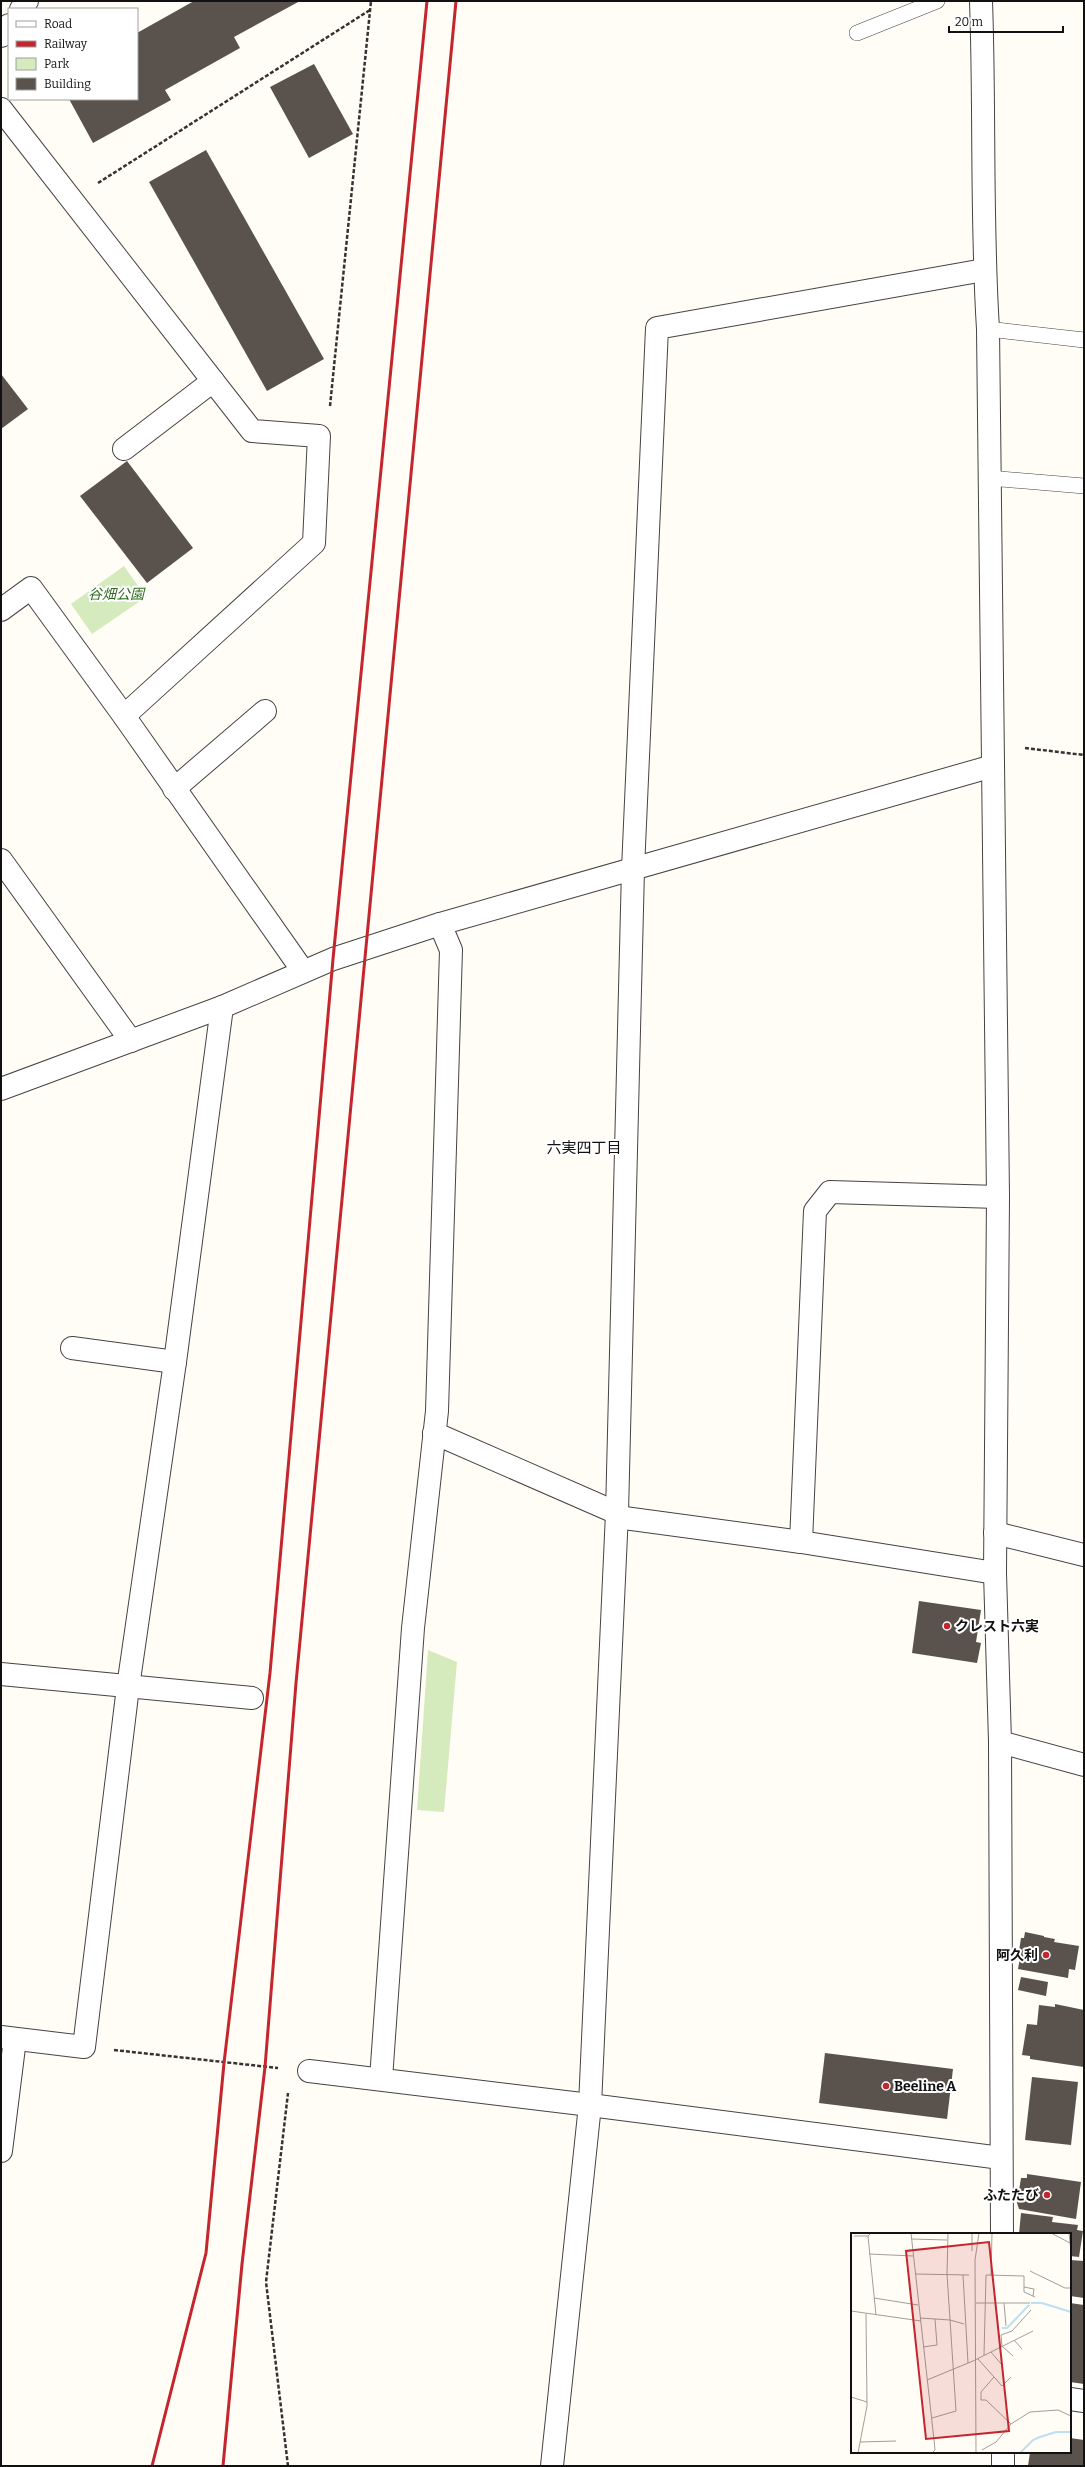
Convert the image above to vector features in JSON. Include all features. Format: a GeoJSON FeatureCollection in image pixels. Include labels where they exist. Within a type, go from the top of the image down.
{"type":"FeatureCollection","features":[{"type":"Feature","properties":{"kind":"street"},"geometry":{"type":"LineString","coordinates":[[981,1],[984,87],[984,270],[988,329],[998,1197],[995,1573],[1000,1742],[1002,2233]]}},
{"type":"Feature","properties":{"kind":"street"},"geometry":{"type":"LineString","coordinates":[[1,36],[8,26]]}},
{"type":"Feature","properties":{"kind":"street"},"geometry":{"type":"LineString","coordinates":[[1,110],[72,199],[252,432],[319,436],[314,543],[124,716]]}},
{"type":"Feature","properties":{"kind":"street"},"geometry":{"type":"LineString","coordinates":[[552,2466],[590,2105],[617,1515],[633,869],[657,328],[984,270]]}},
{"type":"Feature","properties":{"kind":"street"},"geometry":{"type":"LineString","coordinates":[[124,449],[213,381]]}},
{"type":"Feature","properties":{"kind":"street"},"geometry":{"type":"LineString","coordinates":[[1,610],[31,588],[124,716],[302,971]]}},
{"type":"Feature","properties":{"kind":"street"},"geometry":{"type":"LineString","coordinates":[[174,789],[265,711]]}},
{"type":"Feature","properties":{"kind":"street"},"geometry":{"type":"LineString","coordinates":[[1,1088],[222,1007],[302,971],[366,947],[440,924],[993,766]]}},
{"type":"Feature","properties":{"kind":"street"},"geometry":{"type":"LineString","coordinates":[[1,860],[131,1041]]}},
{"type":"Feature","properties":{"kind":"street"},"geometry":{"type":"LineString","coordinates":[[381,2079],[413,1628],[437,1403],[451,950],[440,924]]}},
{"type":"Feature","properties":{"kind":"street"},"geometry":{"type":"LineString","coordinates":[[1,2151],[8,2038],[84,2047],[128,1687],[175,1362],[222,1007]]}},
{"type":"Feature","properties":{"kind":"street"},"geometry":{"type":"LineString","coordinates":[[801,1542],[815,1211],[830,1192],[998,1197]]}},
{"type":"Feature","properties":{"kind":"street"},"geometry":{"type":"LineString","coordinates":[[72,1348],[175,1362]]}},
{"type":"Feature","properties":{"kind":"street"},"geometry":{"type":"LineString","coordinates":[[434,1433],[617,1515],[801,1542],[995,1573]]}},
{"type":"Feature","properties":{"kind":"street"},"geometry":{"type":"LineString","coordinates":[[995,1533],[1084,1555]]}},
{"type":"Feature","properties":{"kind":"street"},"geometry":{"type":"LineString","coordinates":[[1,1674],[252,1698]]}},
{"type":"Feature","properties":{"kind":"street"},"geometry":{"type":"LineString","coordinates":[[1000,1742],[1084,1765]]}},
{"type":"Feature","properties":{"kind":"street"},"geometry":{"type":"LineString","coordinates":[[309,2071],[590,2105],[1001,2158]]}},
{"type":"Feature","properties":{"kind":"street"},"geometry":{"type":"LineString","coordinates":[[1071,2399],[1084,2401]]}},
{"type":"Feature","properties":{"kind":"street"},"geometry":{"type":"LineString","coordinates":[[1003,2453],[1003,2466]]}},
{"type":"Feature","properties":{"kind":"lane"},"geometry":{"type":"LineString","coordinates":[[857,33],[937,1]]}},
{"type":"Feature","properties":{"kind":"lane"},"geometry":{"type":"LineString","coordinates":[[988,329],[1084,340]]}},
{"type":"Feature","properties":{"kind":"lane"},"geometry":{"type":"LineString","coordinates":[[990,478],[1084,486]]}},
{"type":"Feature","properties":{"kind":"path"},"geometry":{"type":"LineString","coordinates":[[319,436],[328,424],[371,1]]}},
{"type":"Feature","properties":{"kind":"path"},"geometry":{"type":"LineString","coordinates":[[72,199],[370,10]]}},
{"type":"Feature","properties":{"kind":"path"},"geometry":{"type":"LineString","coordinates":[[993,744],[1084,755]]}},
{"type":"Feature","properties":{"kind":"path"},"geometry":{"type":"LineString","coordinates":[[84,2047],[309,2071]]}},
{"type":"Feature","properties":{"kind":"path"},"geometry":{"type":"LineString","coordinates":[[288,2094],[266,2282],[288,2466]]}},
{"type":"Feature","properties":{"kind":"green space","name":"谷畑公園"},"geometry":{"type":"Polygon","coordinates":[[[124,566],[146,597],[92,634],[71,604],[124,566]]]}},
{"type":"Feature","properties":{"kind":"green space"},"geometry":{"type":"Polygon","coordinates":[[[428,1650],[457,1662],[444,1812],[417,1810],[428,1650]]]}},
{"type":"Feature","properties":{"kind":"building"},"geometry":{"type":"Polygon","coordinates":[[[194,1],[300,1],[234,37],[240,48],[165,90],[171,100],[93,143],[70,100],[138,100],[138,32],[194,1]]]}},
{"type":"Feature","properties":{"kind":"building"},"geometry":{"type":"Polygon","coordinates":[[[314,64],[353,134],[309,158],[270,87],[314,64]]]}},
{"type":"Feature","properties":{"kind":"building"},"geometry":{"type":"Polygon","coordinates":[[[206,150],[324,359],[267,391],[149,182],[206,150]]]}},
{"type":"Feature","properties":{"kind":"building"},"geometry":{"type":"Polygon","coordinates":[[[1,374],[28,409],[1,429],[1,374]]]}},
{"type":"Feature","properties":{"kind":"building"},"geometry":{"type":"Polygon","coordinates":[[[127,461],[193,548],[147,583],[80,496],[127,461]]]}},
{"type":"Feature","properties":{"kind":"building","name":"クレスト六実"},"geometry":{"type":"Polygon","coordinates":[[[919,1601],[981,1610],[976,1642],[981,1643],[977,1663],[912,1653],[919,1601]]]}},
{"type":"Feature","properties":{"kind":"building"},"geometry":{"type":"Polygon","coordinates":[[[1025,1932],[1055,1939],[1054,1942],[1079,1946],[1075,1970],[1069,1969],[1068,1978],[1018,1969],[1021,1952],[1019,1951],[1021,1938],[1024,1938],[1025,1932]]]}},
{"type":"Feature","properties":{"kind":"building"},"geometry":{"type":"Polygon","coordinates":[[[1021,1977],[1048,1982],[1046,1996],[1018,1990],[1021,1977]]]}},
{"type":"Feature","properties":{"kind":"building"},"geometry":{"type":"Polygon","coordinates":[[[1055,2004],[1084,2010],[1084,2067],[1030,2059],[1030,2056],[1022,2055],[1027,2024],[1037,2025],[1039,2005],[1055,2007],[1055,2004]]]}},
{"type":"Feature","properties":{"kind":"building","name":"Beeline A"},"geometry":{"type":"Polygon","coordinates":[[[825,2053],[953,2069],[947,2119],[819,2103],[825,2053]]]}},
{"type":"Feature","properties":{"kind":"building"},"geometry":{"type":"Polygon","coordinates":[[[1032,2077],[1078,2082],[1071,2145],[1025,2140],[1032,2077]]]}},
{"type":"Feature","properties":{"kind":"building"},"geometry":{"type":"Polygon","coordinates":[[[1027,2174],[1081,2182],[1076,2219],[1019,2209],[1017,2203],[1021,2178],[1027,2178],[1027,2174]]]}},
{"type":"Feature","properties":{"kind":"building"},"geometry":{"type":"Polygon","coordinates":[[[1021,2213],[1053,2217],[1052,2222],[1078,2225],[1077,2230],[1083,2231],[1079,2257],[1071,2256],[1071,2233],[1019,2233],[1021,2213]]]}},
{"type":"Feature","properties":{"kind":"building"},"geometry":{"type":"Polygon","coordinates":[[[1071,2260],[1084,2261],[1084,2298],[1071,2296],[1071,2260]]]}},
{"type":"Feature","properties":{"kind":"building"},"geometry":{"type":"Polygon","coordinates":[[[1071,2303],[1084,2305],[1084,2384],[1071,2382],[1071,2303]]]}},
{"type":"Feature","properties":{"kind":"building"},"geometry":{"type":"Polygon","coordinates":[[[1071,2438],[1084,2440],[1084,2466],[1028,2466],[1030,2453],[1071,2453],[1071,2438]]]}},
{"type":"Feature","properties":{"kind":"railway"},"geometry":{"type":"LineString","coordinates":[[152,2466],[206,2253],[224,2063],[270,1673],[333,959],[427,1]]}},
{"type":"Feature","properties":{"kind":"railway"},"geometry":{"type":"LineString","coordinates":[[223,2466],[242,2264],[265,2067],[296,1683],[456,1]]}},
{"type":"Feature","properties":{"kind":"place","name":"クレスト六実"},"geometry":{"type":"Point","coordinates":[947,1626]}},
{"type":"Feature","properties":{"kind":"place","name":"阿久利"},"geometry":{"type":"Point","coordinates":[1046,1955]}},
{"type":"Feature","properties":{"kind":"place","name":"Beeline A"},"geometry":{"type":"Point","coordinates":[886,2086]}},
{"type":"Feature","properties":{"kind":"place","name":"ふたたび"},"geometry":{"type":"Point","coordinates":[1047,2195]}},
{"type":"Feature","properties":{"kind":"district","name":"六実四丁目"},"geometry":{"type":"Point","coordinates":[584,1148]}}]}
